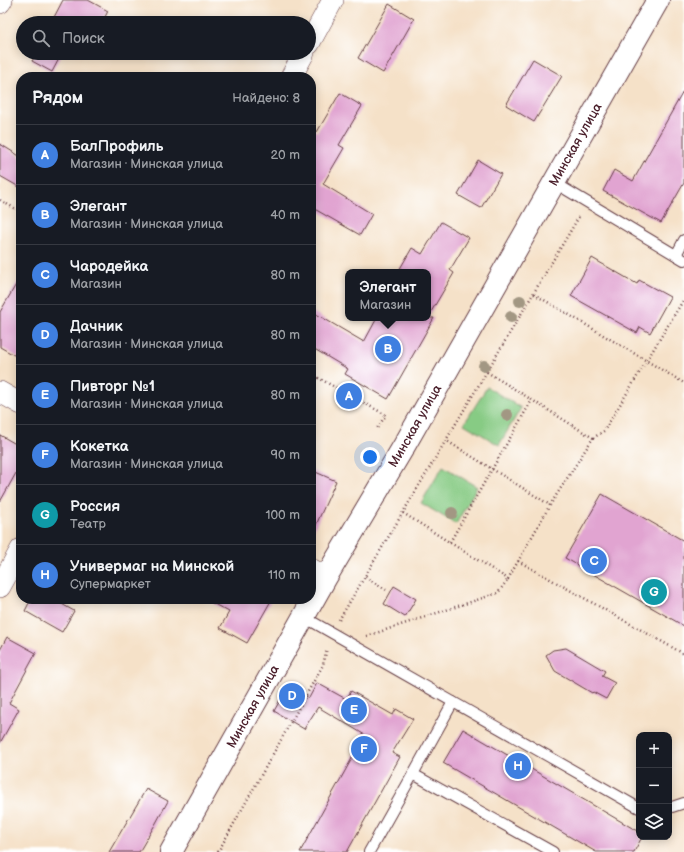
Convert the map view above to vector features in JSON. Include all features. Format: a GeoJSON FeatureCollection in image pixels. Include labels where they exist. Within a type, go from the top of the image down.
{"type":"FeatureCollection","features":[{"type":"Feature","properties":{"kind":"main road","name":"Минская улица"},"geometry":{"type":"LineString","coordinates":[[319,573],[400,452],[555,183],[658,0]]}},
{"type":"Feature","properties":{"kind":"main road","name":"Минская улица"},"geometry":{"type":"LineString","coordinates":[[171,852],[304,617],[308,604]]}},
{"type":"Feature","properties":{"kind":"street"},"geometry":{"type":"LineString","coordinates":[[316,32],[334,0]]}},
{"type":"Feature","properties":{"kind":"street"},"geometry":{"type":"LineString","coordinates":[[294,72],[300,60]]}},
{"type":"Feature","properties":{"kind":"street"},"geometry":{"type":"LineString","coordinates":[[0,392],[16,401]]}},
{"type":"Feature","properties":{"kind":"street"},"geometry":{"type":"LineString","coordinates":[[0,587],[16,558]]}},
{"type":"Feature","properties":{"kind":"lane"},"geometry":{"type":"LineString","coordinates":[[555,183],[680,258],[684,240]]}},
{"type":"Feature","properties":{"kind":"lane"},"geometry":{"type":"LineString","coordinates":[[304,617],[636,806]]}},
{"type":"Feature","properties":{"kind":"lane"},"geometry":{"type":"LineString","coordinates":[[369,852],[453,702]]}},
{"type":"Feature","properties":{"kind":"lane"},"geometry":{"type":"LineString","coordinates":[[413,774],[553,852]]}},
{"type":"Feature","properties":{"kind":"lane"},"geometry":{"type":"LineString","coordinates":[[672,807],[684,803]]}},
{"type":"Feature","properties":{"kind":"path"},"geometry":{"type":"LineString","coordinates":[[0,200],[16,209]]}},
{"type":"Feature","properties":{"kind":"path"},"geometry":{"type":"LineString","coordinates":[[218,852],[323,665],[332,633],[588,203]]}},
{"type":"Feature","properties":{"kind":"path"},"geometry":{"type":"LineString","coordinates":[[534,294],[684,383]]}},
{"type":"Feature","properties":{"kind":"path"},"geometry":{"type":"LineString","coordinates":[[347,642],[498,593],[508,579],[550,506],[593,438],[604,431],[684,299]]}},
{"type":"Feature","properties":{"kind":"path"},"geometry":{"type":"LineString","coordinates":[[487,372],[593,438]]}},
{"type":"Feature","properties":{"kind":"path"},"geometry":{"type":"LineString","coordinates":[[316,377],[386,415],[376,430]]}},
{"type":"Feature","properties":{"kind":"path"},"geometry":{"type":"LineString","coordinates":[[450,542],[532,400]]}},
{"type":"Feature","properties":{"kind":"path"},"geometry":{"type":"LineString","coordinates":[[447,441],[550,506]]}},
{"type":"Feature","properties":{"kind":"path"},"geometry":{"type":"LineString","coordinates":[[404,513],[508,579]]}},
{"type":"Feature","properties":{"kind":"path"},"geometry":{"type":"LineString","coordinates":[[518,561],[684,654]]}},
{"type":"Feature","properties":{"kind":"path"},"geometry":{"type":"LineString","coordinates":[[365,577],[386,590]]}},
{"type":"Feature","properties":{"kind":"green space"},"geometry":{"type":"Polygon","coordinates":[[[487,387],[521,408],[499,445],[464,424],[487,387]]]}},
{"type":"Feature","properties":{"kind":"green space"},"geometry":{"type":"Polygon","coordinates":[[[443,466],[477,487],[456,524],[421,503],[443,466]]]}},
{"type":"Feature","properties":{"kind":"building"},"geometry":{"type":"Polygon","coordinates":[[[63,0],[88,0],[108,11],[106,16],[55,16],[63,0]]]}},
{"type":"Feature","properties":{"kind":"building"},"geometry":{"type":"Polygon","coordinates":[[[389,4],[414,19],[383,73],[358,58],[389,4]]]}},
{"type":"Feature","properties":{"kind":"building"},"geometry":{"type":"Polygon","coordinates":[[[533,59],[562,76],[534,122],[506,105],[533,59]]]}},
{"type":"Feature","properties":{"kind":"building"},"geometry":{"type":"Polygon","coordinates":[[[32,60],[58,60],[52,72],[32,60]]]}},
{"type":"Feature","properties":{"kind":"building"},"geometry":{"type":"Polygon","coordinates":[[[684,90],[684,183],[661,223],[603,191],[614,170],[633,181],[684,90]]]}},
{"type":"Feature","properties":{"kind":"building"},"geometry":{"type":"Polygon","coordinates":[[[340,93],[362,106],[339,145],[344,148],[323,184],[372,214],[360,235],[316,210],[316,131],[317,132],[340,93]]]}},
{"type":"Feature","properties":{"kind":"building"},"geometry":{"type":"Polygon","coordinates":[[[0,144],[16,154],[16,185],[0,176],[0,144]]]}},
{"type":"Feature","properties":{"kind":"building"},"geometry":{"type":"Polygon","coordinates":[[[478,160],[501,174],[481,208],[458,195],[478,160]]]}},
{"type":"Feature","properties":{"kind":"building"},"geometry":{"type":"Polygon","coordinates":[[[441,222],[469,238],[450,270],[454,273],[431,312],[431,269],[400,269],[412,248],[422,254],[441,222]]]}},
{"type":"Feature","properties":{"kind":"building"},"geometry":{"type":"Polygon","coordinates":[[[592,258],[637,284],[639,280],[670,297],[650,333],[640,327],[637,333],[571,296],[592,258]]]}},
{"type":"Feature","properties":{"kind":"building"},"geometry":{"type":"Polygon","coordinates":[[[16,285],[16,356],[0,347],[0,312],[16,285]]]}},
{"type":"Feature","properties":{"kind":"building"},"geometry":{"type":"Polygon","coordinates":[[[316,314],[364,342],[375,321],[431,321],[431,318],[434,318],[388,399],[345,374],[348,369],[316,350],[316,314]]]}},
{"type":"Feature","properties":{"kind":"building"},"geometry":{"type":"Polygon","coordinates":[[[0,435],[16,444],[16,473],[0,502],[0,435]]]}},
{"type":"Feature","properties":{"kind":"building"},"geometry":{"type":"Polygon","coordinates":[[[316,472],[336,481],[316,525],[316,472]]]}},
{"type":"Feature","properties":{"kind":"building"},"geometry":{"type":"Polygon","coordinates":[[[602,494],[684,541],[684,626],[565,558],[602,494]]]}},
{"type":"Feature","properties":{"kind":"building"},"geometry":{"type":"Polygon","coordinates":[[[394,586],[416,599],[405,617],[384,604],[394,586]]]}},
{"type":"Feature","properties":{"kind":"building"},"geometry":{"type":"Polygon","coordinates":[[[28,604],[62,604],[74,611],[62,632],[25,611],[28,604]]]}},
{"type":"Feature","properties":{"kind":"building"},"geometry":{"type":"Polygon","coordinates":[[[214,604],[269,604],[247,643],[220,628],[229,612],[214,604]]]}},
{"type":"Feature","properties":{"kind":"building"},"geometry":{"type":"Polygon","coordinates":[[[7,637],[36,653],[9,703],[19,709],[0,743],[0,650],[7,637]]]}},
{"type":"Feature","properties":{"kind":"building"},"geometry":{"type":"Polygon","coordinates":[[[566,648],[605,671],[602,676],[615,683],[606,699],[593,692],[592,693],[555,671],[546,655],[553,650],[566,648]]]}},
{"type":"Feature","properties":{"kind":"building"},"geometry":{"type":"Polygon","coordinates":[[[317,683],[346,699],[351,691],[393,715],[396,709],[413,719],[392,753],[400,757],[347,852],[300,852],[365,735],[318,707],[304,729],[274,711],[288,686],[309,698],[317,683]]]}},
{"type":"Feature","properties":{"kind":"building"},"geometry":{"type":"Polygon","coordinates":[[[463,729],[636,830],[636,840],[640,840],[634,852],[596,852],[443,763],[463,729]]]}},
{"type":"Feature","properties":{"kind":"building"},"geometry":{"type":"Polygon","coordinates":[[[146,789],[168,801],[139,852],[109,852],[146,789]]]}},
{"type":"Feature","properties":{"kind":"place","name":"Элегант"},"geometry":{"type":"Point","coordinates":[388,349]}},
{"type":"Feature","properties":{"kind":"place","name":"БалПрофиль"},"geometry":{"type":"Point","coordinates":[349,396]}},
{"type":"Feature","properties":{"kind":"place","name":"Чародейка"},"geometry":{"type":"Point","coordinates":[594,561]}},
{"type":"Feature","properties":{"kind":"place","name":"Россия"},"geometry":{"type":"Point","coordinates":[654,592]}},
{"type":"Feature","properties":{"kind":"place","name":"Дачник"},"geometry":{"type":"Point","coordinates":[292,696]}},
{"type":"Feature","properties":{"kind":"place","name":"Пивторг №1"},"geometry":{"type":"Point","coordinates":[354,710]}},
{"type":"Feature","properties":{"kind":"place","name":"Кокетка"},"geometry":{"type":"Point","coordinates":[364,749]}},
{"type":"Feature","properties":{"kind":"place","name":"Универмаг на Минской"},"geometry":{"type":"Point","coordinates":[518,766]}}]}
